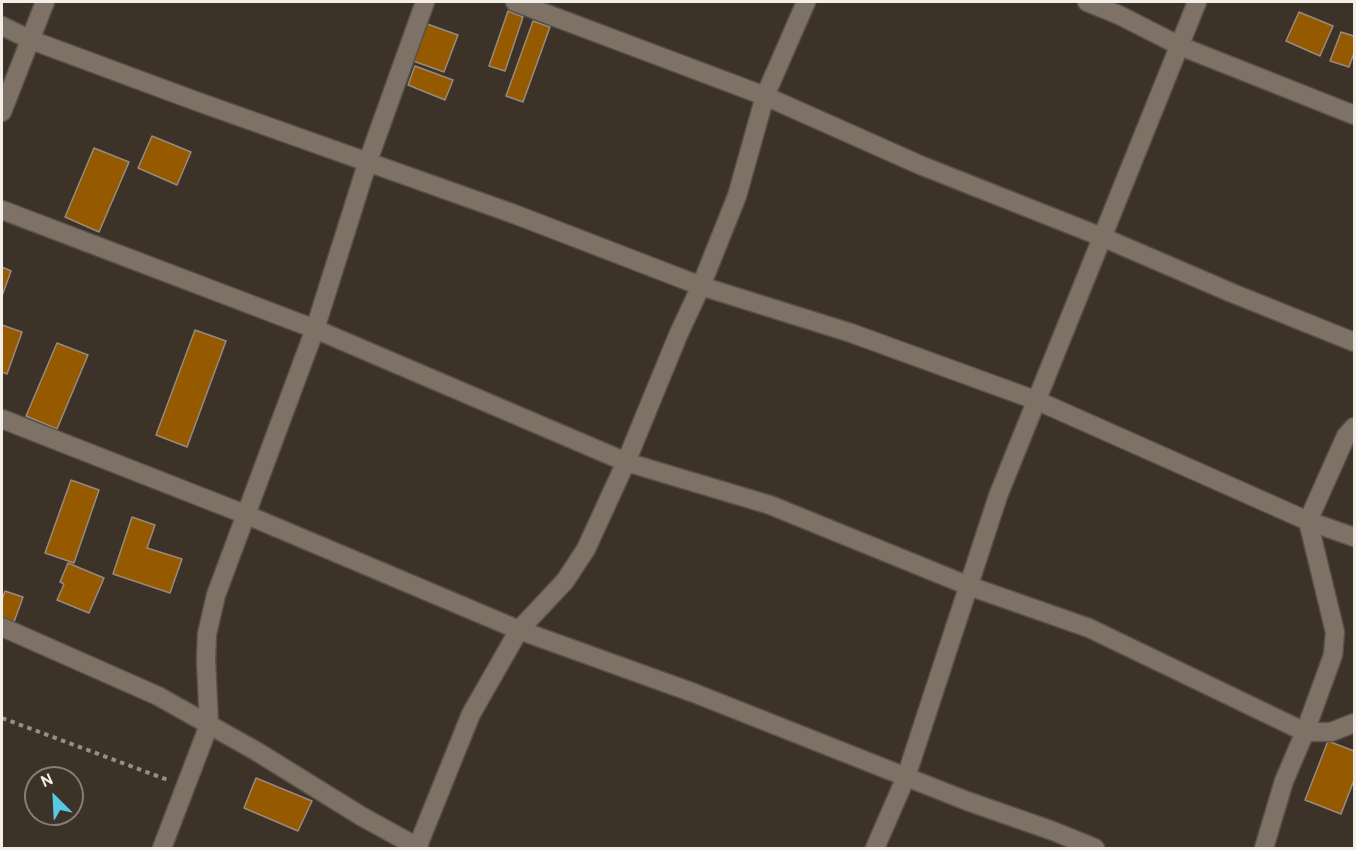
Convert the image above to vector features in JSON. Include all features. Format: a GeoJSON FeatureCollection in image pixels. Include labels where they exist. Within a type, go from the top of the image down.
{"type":"FeatureCollection","features":[{"type":"Feature","properties":{"kind":"street"},"geometry":{"type":"LineString","coordinates":[[2,112],[45,2]]}},
{"type":"Feature","properties":{"kind":"street"},"geometry":{"type":"LineString","coordinates":[[162,849],[209,725],[207,634],[216,595],[315,329],[368,161],[425,2]]}},
{"type":"Feature","properties":{"kind":"street"},"geometry":{"type":"LineString","coordinates":[[515,2],[765,96],[920,165],[1102,237],[1354,342]]}},
{"type":"Feature","properties":{"kind":"street"},"geometry":{"type":"LineString","coordinates":[[2,627],[158,696],[256,751],[360,816],[418,848],[471,714],[519,630],[565,581],[586,549],[626,462],[679,333],[701,286],[736,196],[765,96],[806,2]]}},
{"type":"Feature","properties":{"kind":"street"},"geometry":{"type":"LineString","coordinates":[[1087,2],[1119,15],[1179,46],[1354,115]]}},
{"type":"Feature","properties":{"kind":"street"},"geometry":{"type":"LineString","coordinates":[[875,849],[906,777],[998,496],[1197,2]]}},
{"type":"Feature","properties":{"kind":"street"},"geometry":{"type":"LineString","coordinates":[[2,26],[31,40],[514,214],[701,286],[851,333],[1038,401],[1308,521],[1354,537]]}},
{"type":"Feature","properties":{"kind":"street"},"geometry":{"type":"LineString","coordinates":[[2,210],[315,329],[626,462],[770,505],[969,586],[1089,628],[1305,732],[1331,732],[1354,723]]}},
{"type":"Feature","properties":{"kind":"street"},"geometry":{"type":"LineString","coordinates":[[2,419],[246,515],[519,630],[694,693],[1095,849]]}},
{"type":"Feature","properties":{"kind":"street"},"geometry":{"type":"LineString","coordinates":[[1264,849],[1284,781],[1305,732],[1333,655],[1335,632],[1308,521],[1346,436],[1354,427]]}},
{"type":"Feature","properties":{"kind":"path"},"geometry":{"type":"LineString","coordinates":[[2,718],[158,777],[187,784]]}},
{"type":"Feature","properties":{"kind":"building"},"geometry":{"type":"Polygon","coordinates":[[[508,11],[523,17],[505,71],[489,66],[508,11]]]}},
{"type":"Feature","properties":{"kind":"building"},"geometry":{"type":"Polygon","coordinates":[[[1299,12],[1333,26],[1320,56],[1286,41],[1299,12]]]}},
{"type":"Feature","properties":{"kind":"building"},"geometry":{"type":"Polygon","coordinates":[[[416,20],[458,35],[444,72],[402,57],[416,20]]]}},
{"type":"Feature","properties":{"kind":"building"},"geometry":{"type":"Polygon","coordinates":[[[533,21],[550,27],[523,102],[506,96],[533,21]]]}},
{"type":"Feature","properties":{"kind":"building"},"geometry":{"type":"Polygon","coordinates":[[[1341,32],[1354,36],[1354,53],[1349,67],[1330,61],[1341,32]]]}},
{"type":"Feature","properties":{"kind":"building"},"geometry":{"type":"Polygon","coordinates":[[[415,66],[453,80],[445,100],[408,85],[415,66]]]}},
{"type":"Feature","properties":{"kind":"building"},"geometry":{"type":"Polygon","coordinates":[[[152,136],[191,152],[177,185],[138,168],[152,136]]]}},
{"type":"Feature","properties":{"kind":"building"},"geometry":{"type":"Polygon","coordinates":[[[94,148],[129,162],[99,232],[65,217],[94,148]]]}},
{"type":"Feature","properties":{"kind":"building"},"geometry":{"type":"Polygon","coordinates":[[[2,267],[11,271],[2,296],[2,267]]]}},
{"type":"Feature","properties":{"kind":"building"},"geometry":{"type":"Polygon","coordinates":[[[2,325],[22,332],[7,374],[2,372],[2,325]]]}},
{"type":"Feature","properties":{"kind":"building"},"geometry":{"type":"Polygon","coordinates":[[[195,330],[226,341],[187,447],[156,435],[195,330]]]}},
{"type":"Feature","properties":{"kind":"building"},"geometry":{"type":"Polygon","coordinates":[[[57,343],[88,355],[57,429],[26,416],[57,343]]]}},
{"type":"Feature","properties":{"kind":"building"},"geometry":{"type":"Polygon","coordinates":[[[71,480],[99,490],[74,563],[45,553],[71,480]]]}},
{"type":"Feature","properties":{"kind":"building"},"geometry":{"type":"Polygon","coordinates":[[[132,517],[155,525],[147,548],[182,559],[170,593],[113,574],[132,517]]]}},
{"type":"Feature","properties":{"kind":"building"},"geometry":{"type":"Polygon","coordinates":[[[68,563],[104,578],[89,613],[57,600],[64,584],[60,582],[68,563]]]}},
{"type":"Feature","properties":{"kind":"building"},"geometry":{"type":"Polygon","coordinates":[[[5,591],[23,597],[14,622],[2,617],[2,600],[5,591]]]}},
{"type":"Feature","properties":{"kind":"building"},"geometry":{"type":"Polygon","coordinates":[[[1328,741],[1354,751],[1354,780],[1341,814],[1305,800],[1328,741]]]}},
{"type":"Feature","properties":{"kind":"building"},"geometry":{"type":"Polygon","coordinates":[[[256,778],[312,801],[298,831],[244,808],[256,778]]]}}]}
